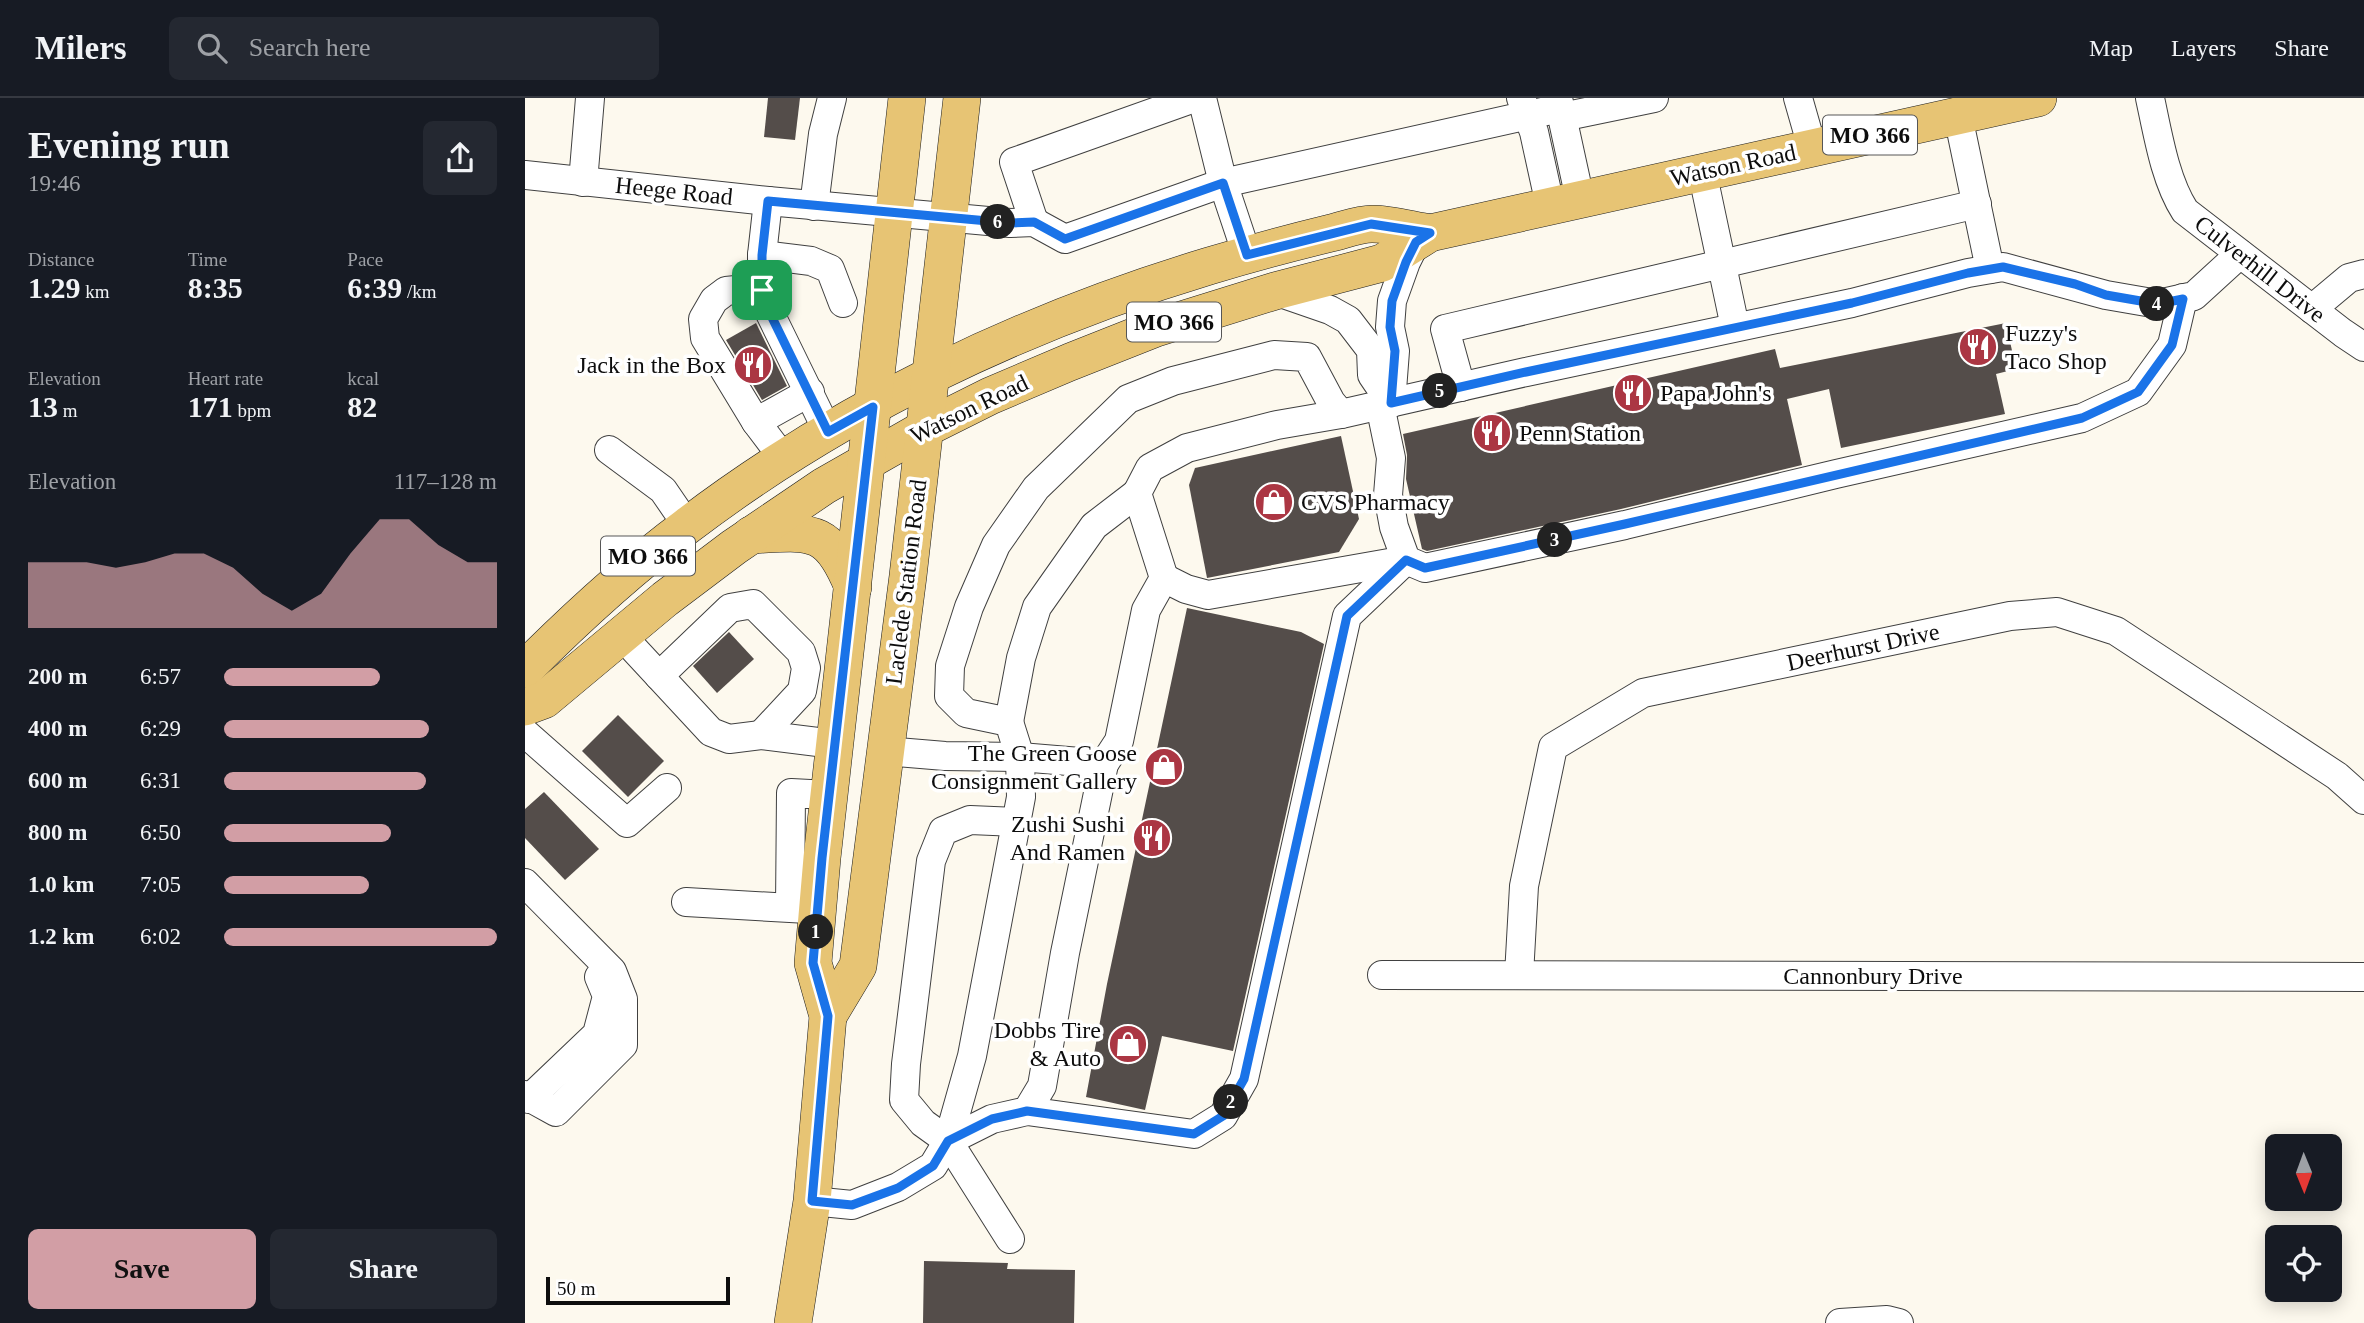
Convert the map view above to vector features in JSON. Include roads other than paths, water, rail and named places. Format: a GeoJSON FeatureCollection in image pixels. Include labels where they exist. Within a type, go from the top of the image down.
{"type":"FeatureCollection","features":[{"type":"Feature","properties":{"kind":"main road","name":"Laclede Station Road"},"geometry":{"type":"LineString","coordinates":[[793,1323],[812,1201],[828,1016],[813,963],[804,908],[829,795],[907,98]]}},
{"type":"Feature","properties":{"kind":"main road","name":"Laclede Station Road"},"geometry":{"type":"LineString","coordinates":[[828,1016],[858,966],[908,576],[962,98]]}},
{"type":"Feature","properties":{"kind":"main road","name":"Watson Road"},"geometry":{"type":"LineString","coordinates":[[525,707],[544,700],[697,574],[824,486],[924,429],[990,396],[1114,344],[1275,291],[1382,264],[1423,237],[1702,171],[2038,98]]}},
{"type":"Feature","properties":{"kind":"main road","name":"Watson Road"},"geometry":{"type":"LineString","coordinates":[[528,662],[687,525],[828,432],[985,350],[1090,307],[1247,255],[1371,224],[1423,237]]}},
{"type":"Feature","properties":{"kind":"main road"},"geometry":{"type":"LineString","coordinates":[[751,535],[784,533],[817,537],[830,545],[842,560],[853,587]]}},
{"type":"Feature","properties":{"kind":"street"},"geometry":{"type":"LineString","coordinates":[[583,182],[590,98]]}},
{"type":"Feature","properties":{"kind":"street"},"geometry":{"type":"LineString","coordinates":[[814,206],[823,134],[832,98]]}},
{"type":"Feature","properties":{"kind":"street"},"geometry":{"type":"LineString","coordinates":[[1193,98],[1014,162],[1034,222],[1065,239],[1223,183],[1524,106],[1560,107],[1654,98]]}},
{"type":"Feature","properties":{"kind":"street"},"geometry":{"type":"LineString","coordinates":[[1202,98],[1223,183],[1247,255]]}},
{"type":"Feature","properties":{"kind":"street"},"geometry":{"type":"LineString","coordinates":[[1798,98],[1812,147]]}},
{"type":"Feature","properties":{"kind":"street","name":"Culverhill Drive"},"geometry":{"type":"LineString","coordinates":[[2150,98],[2177,199],[2185,212],[2364,347]]}},
{"type":"Feature","properties":{"kind":"street"},"geometry":{"type":"LineString","coordinates":[[1524,106],[1565,202]]}},
{"type":"Feature","properties":{"kind":"street"},"geometry":{"type":"LineString","coordinates":[[1560,107],[1565,202]]}},
{"type":"Feature","properties":{"kind":"street"},"geometry":{"type":"LineString","coordinates":[[1958,116],[1990,269]]}},
{"type":"Feature","properties":{"kind":"street"},"geometry":{"type":"LineString","coordinates":[[1702,171],[1735,327]]}},
{"type":"Feature","properties":{"kind":"street","name":"Heege Road"},"geometry":{"type":"LineString","coordinates":[[525,175],[814,206],[1010,223],[1034,222]]}},
{"type":"Feature","properties":{"kind":"street"},"geometry":{"type":"LineString","coordinates":[[768,201],[762,255],[762,297],[828,432]]}},
{"type":"Feature","properties":{"kind":"street"},"geometry":{"type":"LineString","coordinates":[[1461,387],[1445,329],[1976,204]]}},
{"type":"Feature","properties":{"kind":"street"},"geometry":{"type":"LineString","coordinates":[[1406,560],[1394,527],[1388,495],[1391,458],[1386,404],[1395,351],[1390,327],[1392,301],[1406,262],[1423,237]]}},
{"type":"Feature","properties":{"kind":"street"},"geometry":{"type":"LineString","coordinates":[[812,1201],[852,1205],[898,1188],[933,1166],[948,1141],[972,1056],[1021,797],[1020,757],[1009,722],[1021,657],[1037,607],[1094,526],[1137,493],[1150,468],[1187,448],[1277,425],[1341,414],[1852,303],[1990,269],[2003,267],[2075,284],[2106,295],[2158,304],[2195,296],[2240,254]]}},
{"type":"Feature","properties":{"kind":"street"},"geometry":{"type":"LineString","coordinates":[[762,255],[811,261],[830,269],[843,303]]}},
{"type":"Feature","properties":{"kind":"street"},"geometry":{"type":"LineString","coordinates":[[2312,309],[2349,278],[2364,274]]}},
{"type":"Feature","properties":{"kind":"street"},"geometry":{"type":"LineString","coordinates":[[762,290],[726,291],[714,300],[703,319],[705,338],[756,422],[784,459]]}},
{"type":"Feature","properties":{"kind":"street"},"geometry":{"type":"LineString","coordinates":[[1275,291],[1330,310],[1348,320],[1371,350],[1372,375],[1386,404]]}},
{"type":"Feature","properties":{"kind":"street"},"geometry":{"type":"LineString","coordinates":[[1137,493],[1164,578],[1186,589],[1208,595],[1406,560],[1425,568],[2082,418],[2138,392],[2172,345],[2183,299]]}},
{"type":"Feature","properties":{"kind":"street"},"geometry":{"type":"LineString","coordinates":[[1009,722],[966,713],[949,696],[950,666],[969,607],[996,545],[1035,488],[1128,398],[1173,382],[1274,355],[1307,357],[1331,402],[1341,414]]}},
{"type":"Feature","properties":{"kind":"street"},"geometry":{"type":"LineString","coordinates":[[756,422],[810,392]]}},
{"type":"Feature","properties":{"kind":"street"},"geometry":{"type":"LineString","coordinates":[[609,450],[663,490],[687,525]]}},
{"type":"Feature","properties":{"kind":"street"},"geometry":{"type":"LineString","coordinates":[[948,1141],[992,1119],[1027,1111],[1194,1134],[1223,1116],[1244,1079],[1347,616],[1406,560]]}},
{"type":"Feature","properties":{"kind":"street"},"geometry":{"type":"LineString","coordinates":[[1027,1111],[1042,1086],[1065,953],[1104,764],[1119,741],[1146,610],[1164,578]]}},
{"type":"Feature","properties":{"kind":"street"},"geometry":{"type":"LineString","coordinates":[[659,676],[730,608],[753,604],[801,652],[806,668],[802,691],[761,735]]}},
{"type":"Feature","properties":{"kind":"street","name":"Deerhurst Drive"},"geometry":{"type":"LineString","coordinates":[[1519,975],[1524,886],[1553,747],[1643,693],[1997,619],[2057,612],[2116,631],[2337,776],[2364,800]]}},
{"type":"Feature","properties":{"kind":"street"},"geometry":{"type":"LineString","coordinates":[[621,635],[711,732],[729,738],[761,735],[834,744]]}},
{"type":"Feature","properties":{"kind":"street"},"geometry":{"type":"LineString","coordinates":[[525,733],[627,823],[667,788]]}},
{"type":"Feature","properties":{"kind":"street"},"geometry":{"type":"LineString","coordinates":[[885,751],[1104,764]]}},
{"type":"Feature","properties":{"kind":"street"},"geometry":{"type":"LineString","coordinates":[[1010,1239],[948,1141],[923,1123],[904,1100],[905,1064],[931,861],[943,831],[969,820],[1017,822]]}},
{"type":"Feature","properties":{"kind":"street"},"geometry":{"type":"LineString","coordinates":[[525,883],[612,971],[623,999],[622,1045],[556,1112],[527,1097],[597,1034],[607,996],[597,971],[525,903]]}},
{"type":"Feature","properties":{"kind":"street"},"geometry":{"type":"LineString","coordinates":[[686,902],[804,908]]}},
{"type":"Feature","properties":{"kind":"street","name":"Cannonbury Drive"},"geometry":{"type":"LineString","coordinates":[[1382,975],[2364,977]]}},
{"type":"Feature","properties":{"kind":"street"},"geometry":{"type":"LineString","coordinates":[[1840,1323],[1887,1320],[1899,1323]]}},
{"type":"Feature","properties":{"kind":"place","name":"Fuzzy's Taco Shop"},"geometry":{"type":"Point","coordinates":[1978,347]}},
{"type":"Feature","properties":{"kind":"place","name":"Jack in the Box"},"geometry":{"type":"Point","coordinates":[753,365]}},
{"type":"Feature","properties":{"kind":"place","name":"Papa John's"},"geometry":{"type":"Point","coordinates":[1633,393]}},
{"type":"Feature","properties":{"kind":"place","name":"Penn Station"},"geometry":{"type":"Point","coordinates":[1492,433]}},
{"type":"Feature","properties":{"kind":"place","name":"CVS Pharmacy"},"geometry":{"type":"Point","coordinates":[1274,502]}},
{"type":"Feature","properties":{"kind":"place","name":"The Green Goose Consignment Gallery"},"geometry":{"type":"Point","coordinates":[1164,767]}},
{"type":"Feature","properties":{"kind":"place","name":"Zushi Sushi And Ramen"},"geometry":{"type":"Point","coordinates":[1152,838]}},
{"type":"Feature","properties":{"kind":"place","name":"Dobbs Tire & Auto"},"geometry":{"type":"Point","coordinates":[1128,1044]}}]}
